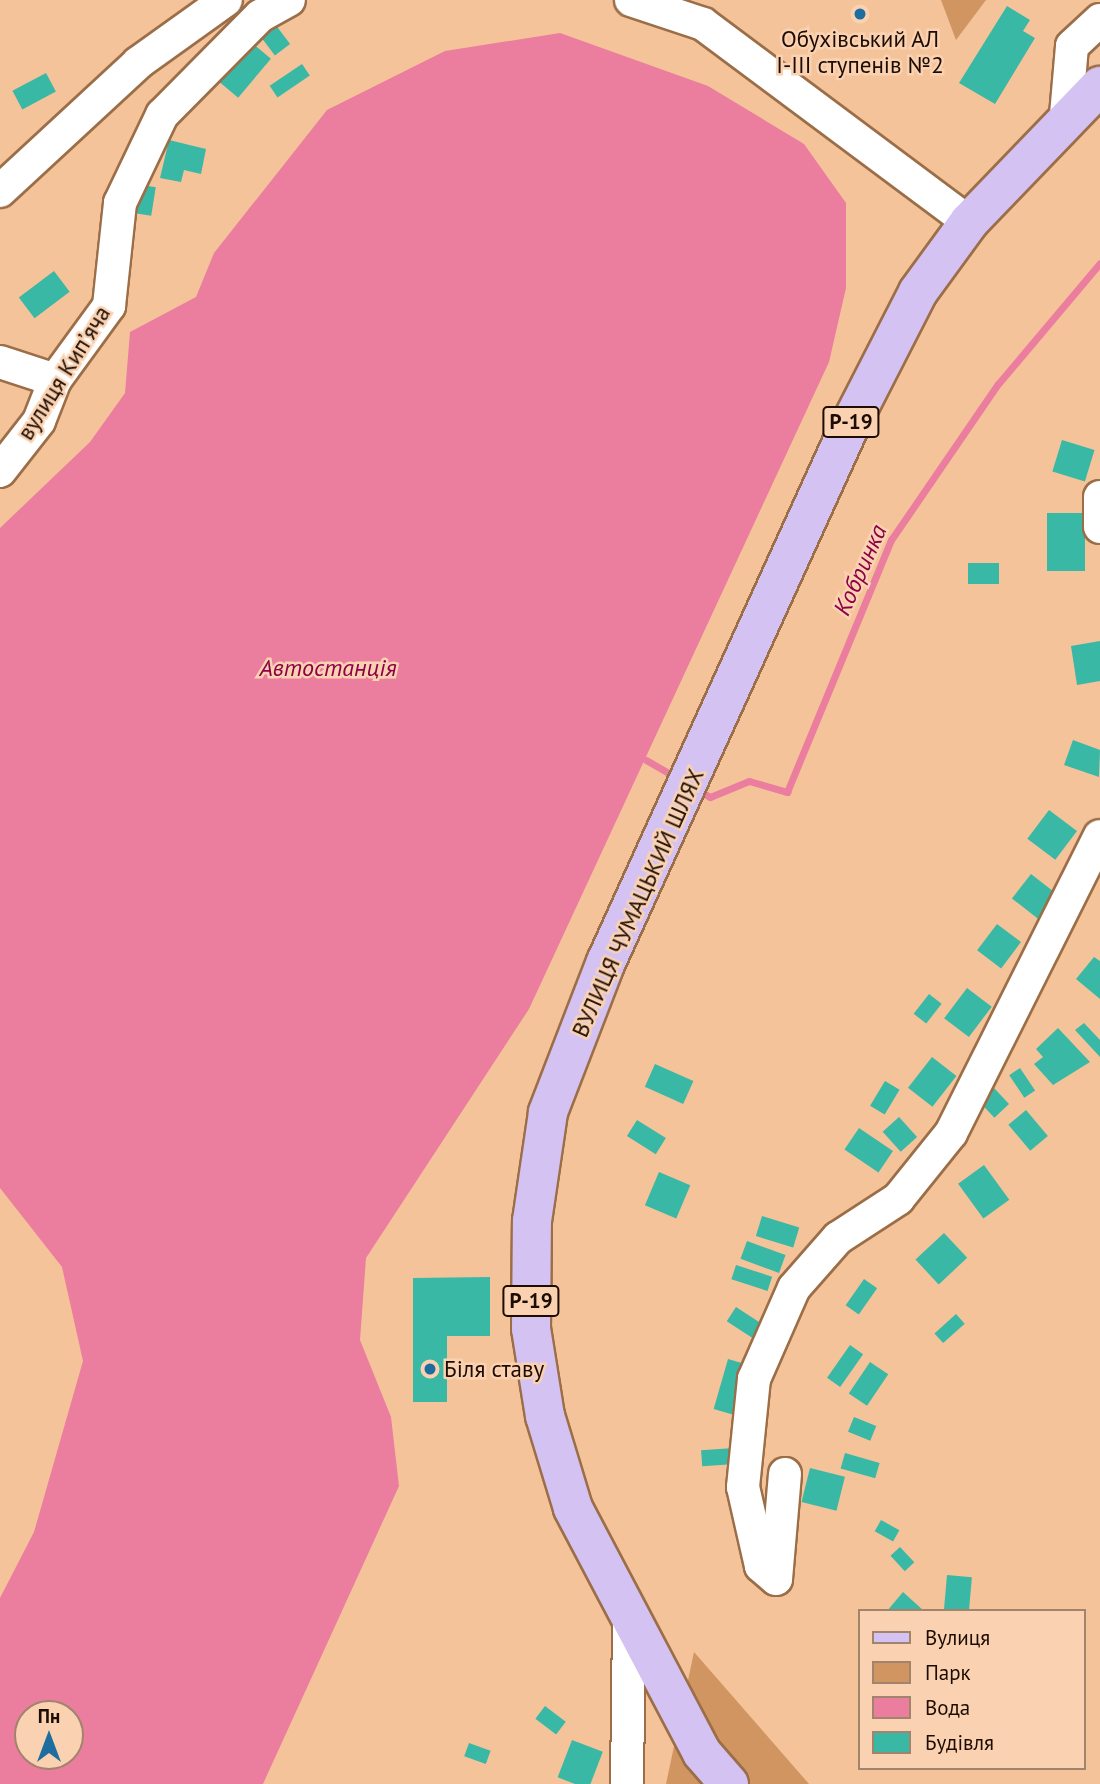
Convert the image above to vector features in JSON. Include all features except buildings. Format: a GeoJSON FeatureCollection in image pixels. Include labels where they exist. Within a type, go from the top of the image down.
{"type":"FeatureCollection","features":[{"type":"Feature","properties":{"kind":"main road","name":"ВУЛИЦЯ ЧУМАЦЬКИЙ ШЛЯХ"},"geometry":{"type":"LineString","coordinates":[[729,1784],[702,1753],[573,1508],[545,1416],[531,1329],[532,1221],[548,1112],[607,962],[691,784],[850,425],[918,292],[969,222],[1066,115],[1100,86]]}},
{"type":"Feature","properties":{"kind":"street"},"geometry":{"type":"LineString","coordinates":[[0,191],[138,63],[226,0]]}},
{"type":"Feature","properties":{"kind":"street","name":"вулиця Кипʼяча"},"geometry":{"type":"LineString","coordinates":[[0,471],[39,421],[55,380],[109,306],[120,203],[162,115],[260,16],[289,0]]}},
{"type":"Feature","properties":{"kind":"street"},"geometry":{"type":"LineString","coordinates":[[631,0],[713,30],[969,222]]}},
{"type":"Feature","properties":{"kind":"street"},"geometry":{"type":"LineString","coordinates":[[1066,115],[1072,46],[1100,20]]}},
{"type":"Feature","properties":{"kind":"street"},"geometry":{"type":"LineString","coordinates":[[0,362],[55,380]]}},
{"type":"Feature","properties":{"kind":"street"},"geometry":{"type":"LineString","coordinates":[[1100,497],[1100,527]]}},
{"type":"Feature","properties":{"kind":"street"},"geometry":{"type":"LineString","coordinates":[[785,1474],[776,1579],[761,1566],[743,1487],[754,1379],[794,1288],[838,1238],[898,1199],[951,1133],[1100,835]]}},
{"type":"Feature","properties":{"kind":"street"},"geometry":{"type":"LineString","coordinates":[[627,1784],[629,1618]]}},
{"type":"Feature","properties":{"kind":"green space"},"geometry":{"type":"Polygon","coordinates":[[[941,0],[986,0],[956,40],[941,0]]]}},
{"type":"Feature","properties":{"kind":"green space"},"geometry":{"type":"Polygon","coordinates":[[[694,1652],[809,1784],[666,1784],[694,1652]]]}},
{"type":"Feature","properties":{"kind":"water","name":"Автостанція"},"geometry":{"type":"Polygon","coordinates":[[[560,33],[708,86],[804,144],[846,203],[846,288],[829,362],[529,1009],[366,1258],[360,1340],[391,1417],[399,1486],[263,1784],[0,1784],[0,1598],[34,1532],[83,1361],[62,1267],[0,1188],[0,528],[90,442],[125,393],[130,332],[196,297],[214,253],[327,110],[445,51],[560,33]]]}},
{"type":"Feature","properties":{"kind":"waterway","name":"Кобринка"},"geometry":{"type":"LineString","coordinates":[[696,789],[710,797],[749,781],[787,792],[891,540],[998,384],[1100,263]]}},
{"type":"Feature","properties":{"kind":"waterway","name":"Кобринка"},"geometry":{"type":"LineString","coordinates":[[646,760],[676,777]]}},
{"type":"Feature","properties":{"kind":"place","name":"Обухівський АЛ І-ІІІ ступенів №2"},"geometry":{"type":"Point","coordinates":[860,14]}},
{"type":"Feature","properties":{"kind":"place","name":"Біля ставу"},"geometry":{"type":"Point","coordinates":[430,1369]}}]}
